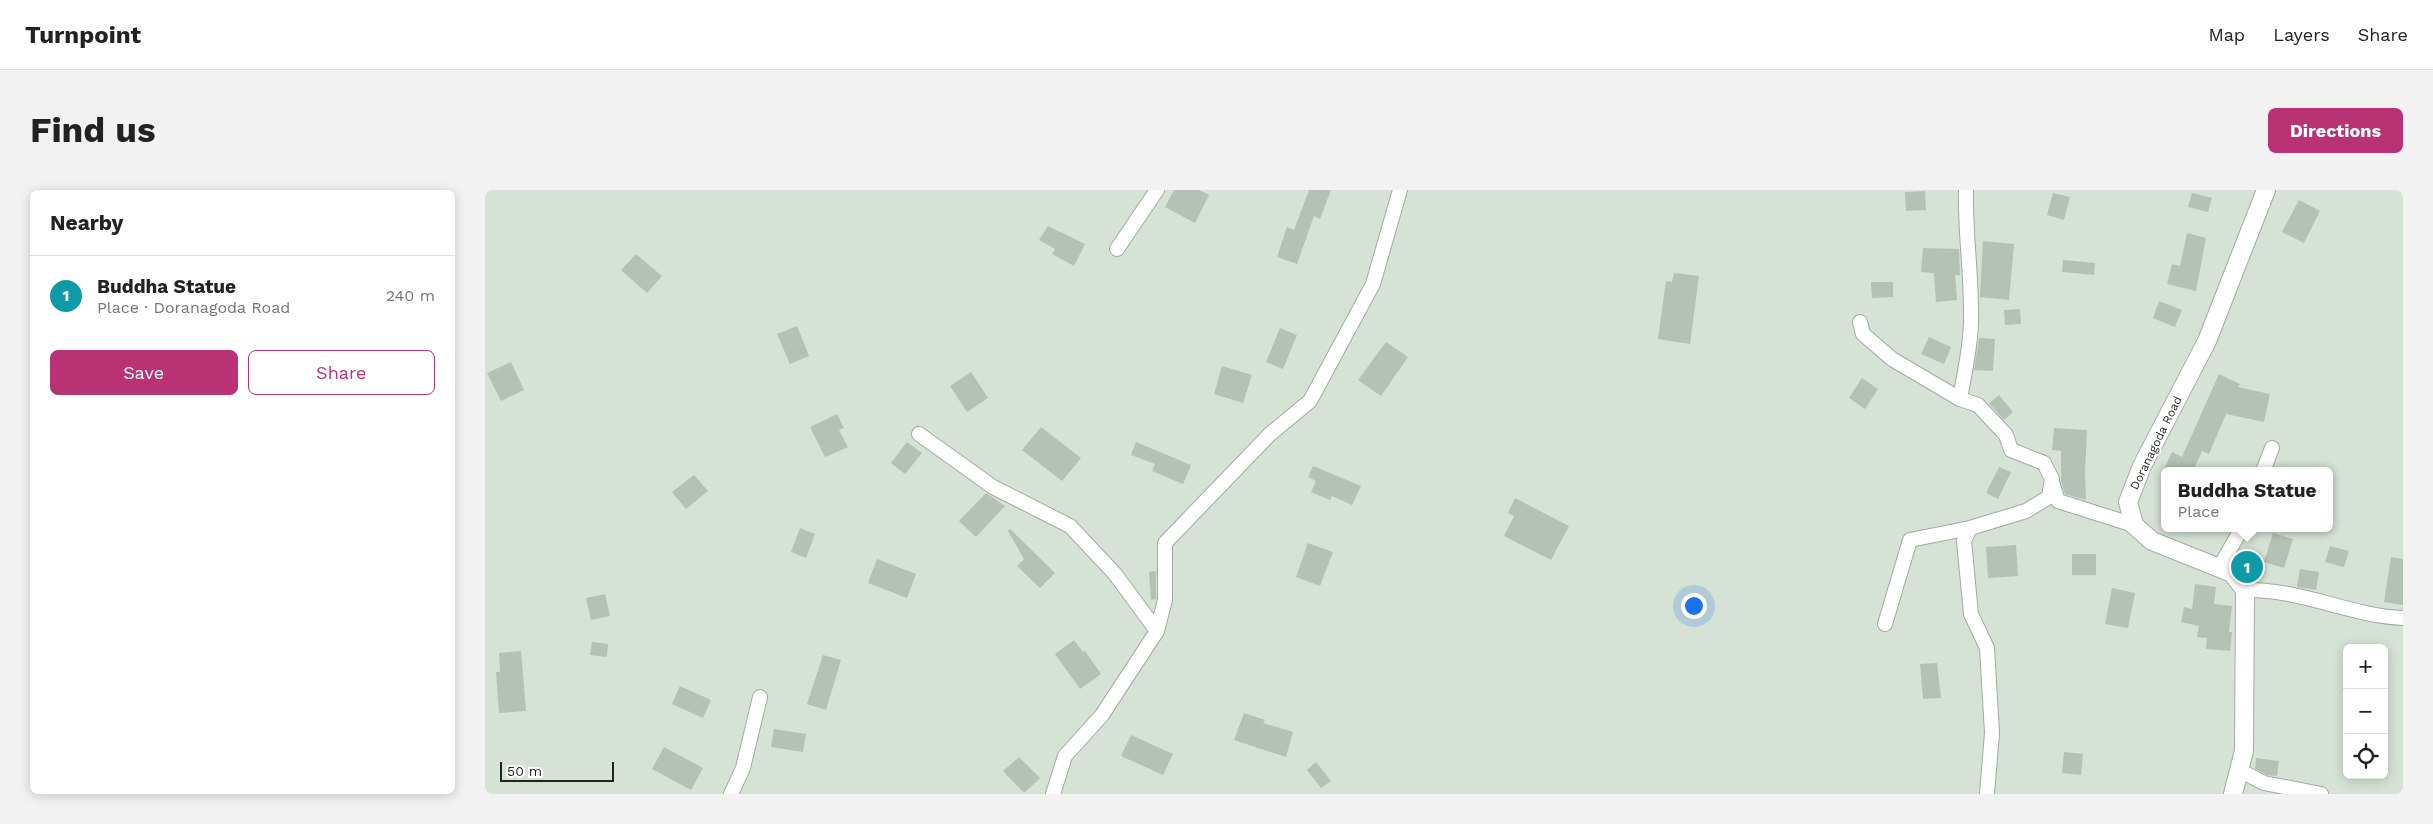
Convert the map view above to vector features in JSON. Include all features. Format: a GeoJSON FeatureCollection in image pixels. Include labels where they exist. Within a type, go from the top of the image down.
{"type":"FeatureCollection","features":[{"type":"Feature","properties":{"kind":"street"},"geometry":{"type":"LineString","coordinates":[[1117,249],[1157,190]]}},
{"type":"Feature","properties":{"kind":"street"},"geometry":{"type":"LineString","coordinates":[[1053,794],[1065,756],[1102,714],[1157,631],[1165,600],[1165,543],[1270,434],[1310,401],[1373,284],[1400,190]]}},
{"type":"Feature","properties":{"kind":"street"},"geometry":{"type":"LineString","coordinates":[[1960,399],[1968,352],[1971,311],[1965,230],[1966,190]]}},
{"type":"Feature","properties":{"kind":"street","name":"Doranagoda Road"},"geometry":{"type":"LineString","coordinates":[[2134,525],[2128,502],[2135,484],[2207,341],[2266,190]]}},
{"type":"Feature","properties":{"kind":"street"},"geometry":{"type":"LineString","coordinates":[[1860,322],[1863,334],[1892,359],[1960,399],[1978,405],[2006,435],[2011,450],[2044,463],[2058,501],[2134,525],[2152,541],[2232,573],[2245,590],[2244,751],[2233,794]]}},
{"type":"Feature","properties":{"kind":"street"},"geometry":{"type":"LineString","coordinates":[[919,434],[993,487],[1071,526],[1115,574],[1157,631]]}},
{"type":"Feature","properties":{"kind":"street"},"geometry":{"type":"LineString","coordinates":[[2265,467],[2272,448]]}},
{"type":"Feature","properties":{"kind":"street"},"geometry":{"type":"LineString","coordinates":[[1885,624],[1911,540],[1970,528],[2026,511],[2049,497],[2051,479]]}},
{"type":"Feature","properties":{"kind":"street"},"geometry":{"type":"LineString","coordinates":[[1970,528],[1964,541],[1971,614],[1987,648],[1993,733],[1987,794]]}},
{"type":"Feature","properties":{"kind":"street"},"geometry":{"type":"LineString","coordinates":[[2219,568],[2240,532]]}},
{"type":"Feature","properties":{"kind":"street"},"geometry":{"type":"LineString","coordinates":[[2245,590],[2313,598],[2380,617],[2403,618]]}},
{"type":"Feature","properties":{"kind":"street"},"geometry":{"type":"LineString","coordinates":[[731,794],[743,768],[760,697]]}},
{"type":"Feature","properties":{"kind":"street"},"geometry":{"type":"LineString","coordinates":[[2239,770],[2263,782],[2321,794]]}},
{"type":"Feature","properties":{"kind":"building"},"geometry":{"type":"Polygon","coordinates":[[[1174,190],[1199,190],[1209,195],[1195,223],[1165,207],[1174,190]]]}},
{"type":"Feature","properties":{"kind":"building"},"geometry":{"type":"Polygon","coordinates":[[[1309,190],[1331,190],[1320,219],[1314,216],[1297,264],[1277,257],[1287,227],[1294,230],[1309,190]]]}},
{"type":"Feature","properties":{"kind":"building"},"geometry":{"type":"Polygon","coordinates":[[[1925,191],[1926,210],[1906,211],[1905,192],[1925,191]]]}},
{"type":"Feature","properties":{"kind":"building"},"geometry":{"type":"Polygon","coordinates":[[[2053,193],[2070,197],[2064,220],[2047,215],[2053,193]]]}},
{"type":"Feature","properties":{"kind":"building"},"geometry":{"type":"Polygon","coordinates":[[[2192,193],[2212,198],[2208,212],[2188,207],[2192,193]]]}},
{"type":"Feature","properties":{"kind":"building"},"geometry":{"type":"Polygon","coordinates":[[[2299,200],[2320,211],[2304,243],[2282,232],[2299,200]]]}},
{"type":"Feature","properties":{"kind":"building"},"geometry":{"type":"Polygon","coordinates":[[[1048,226],[1085,244],[1074,266],[1052,254],[1055,249],[1039,240],[1048,226]]]}},
{"type":"Feature","properties":{"kind":"building"},"geometry":{"type":"Polygon","coordinates":[[[2187,233],[2206,238],[2196,291],[2167,284],[2172,264],[2180,266],[2187,233]]]}},
{"type":"Feature","properties":{"kind":"building"},"geometry":{"type":"Polygon","coordinates":[[[1983,241],[2014,244],[2009,300],[1980,297],[1983,241]]]}},
{"type":"Feature","properties":{"kind":"building"},"geometry":{"type":"Polygon","coordinates":[[[1923,248],[1959,249],[1960,275],[1955,275],[1957,300],[1936,302],[1934,273],[1921,272],[1923,248]]]}},
{"type":"Feature","properties":{"kind":"building"},"geometry":{"type":"Polygon","coordinates":[[[636,254],[662,276],[647,293],[621,270],[636,254]]]}},
{"type":"Feature","properties":{"kind":"building"},"geometry":{"type":"Polygon","coordinates":[[[2063,260],[2095,263],[2094,275],[2062,272],[2063,260]]]}},
{"type":"Feature","properties":{"kind":"building"},"geometry":{"type":"Polygon","coordinates":[[[1674,273],[1699,276],[1690,344],[1658,339],[1666,281],[1672,282],[1674,273]]]}},
{"type":"Feature","properties":{"kind":"building"},"geometry":{"type":"Polygon","coordinates":[[[1871,282],[1893,282],[1893,297],[1872,298],[1871,282]]]}},
{"type":"Feature","properties":{"kind":"building"},"geometry":{"type":"Polygon","coordinates":[[[2159,301],[2182,310],[2175,327],[2153,318],[2159,301]]]}},
{"type":"Feature","properties":{"kind":"building"},"geometry":{"type":"Polygon","coordinates":[[[2020,309],[2021,324],[2005,325],[2004,310],[2020,309]]]}},
{"type":"Feature","properties":{"kind":"building"},"geometry":{"type":"Polygon","coordinates":[[[797,326],[809,356],[790,364],[777,334],[797,326]]]}},
{"type":"Feature","properties":{"kind":"building"},"geometry":{"type":"Polygon","coordinates":[[[1280,328],[1297,335],[1283,369],[1266,362],[1280,328]]]}},
{"type":"Feature","properties":{"kind":"building"},"geometry":{"type":"Polygon","coordinates":[[[1929,337],[1951,347],[1944,364],[1921,354],[1929,337]]]}},
{"type":"Feature","properties":{"kind":"building"},"geometry":{"type":"Polygon","coordinates":[[[1979,338],[1995,339],[1993,371],[1974,370],[1979,338]]]}},
{"type":"Feature","properties":{"kind":"building"},"geometry":{"type":"Polygon","coordinates":[[[1386,342],[1408,357],[1381,396],[1358,380],[1386,342]]]}},
{"type":"Feature","properties":{"kind":"building"},"geometry":{"type":"Polygon","coordinates":[[[511,362],[524,390],[501,401],[487,373],[511,362]]]}},
{"type":"Feature","properties":{"kind":"building"},"geometry":{"type":"Polygon","coordinates":[[[1222,366],[1252,375],[1243,403],[1214,394],[1222,366]]]}},
{"type":"Feature","properties":{"kind":"building"},"geometry":{"type":"Polygon","coordinates":[[[971,372],[988,398],[967,412],[950,386],[971,372]]]}},
{"type":"Feature","properties":{"kind":"building"},"geometry":{"type":"Polygon","coordinates":[[[2219,374],[2240,384],[2238,387],[2270,394],[2264,422],[2226,414],[2209,454],[2202,451],[2195,467],[2165,467],[2172,452],[2182,457],[2219,374]]]}},
{"type":"Feature","properties":{"kind":"building"},"geometry":{"type":"Polygon","coordinates":[[[1862,378],[1878,389],[1865,409],[1849,398],[1862,378]]]}},
{"type":"Feature","properties":{"kind":"building"},"geometry":{"type":"Polygon","coordinates":[[[1999,395],[2013,412],[2004,420],[1989,403],[1999,395]]]}},
{"type":"Feature","properties":{"kind":"building"},"geometry":{"type":"Polygon","coordinates":[[[837,414],[844,428],[839,430],[848,447],[825,457],[810,427],[837,414]]]}},
{"type":"Feature","properties":{"kind":"building"},"geometry":{"type":"Polygon","coordinates":[[[1041,427],[1081,458],[1062,481],[1022,450],[1041,427]]]}},
{"type":"Feature","properties":{"kind":"building"},"geometry":{"type":"Polygon","coordinates":[[[2054,428],[2087,430],[2086,500],[2065,494],[2061,481],[2061,451],[2052,450],[2054,428]]]}},
{"type":"Feature","properties":{"kind":"building"},"geometry":{"type":"Polygon","coordinates":[[[907,442],[922,453],[905,474],[891,463],[907,442]]]}},
{"type":"Feature","properties":{"kind":"building"},"geometry":{"type":"Polygon","coordinates":[[[1136,442],[1191,465],[1183,484],[1152,471],[1155,464],[1131,455],[1136,442]]]}},
{"type":"Feature","properties":{"kind":"building"},"geometry":{"type":"Polygon","coordinates":[[[1313,466],[1361,486],[1352,505],[1332,496],[1330,500],[1311,492],[1316,481],[1308,477],[1313,466]]]}},
{"type":"Feature","properties":{"kind":"building"},"geometry":{"type":"Polygon","coordinates":[[[1999,467],[2011,472],[1998,499],[1986,493],[1999,467]]]}},
{"type":"Feature","properties":{"kind":"building"},"geometry":{"type":"Polygon","coordinates":[[[694,475],[708,491],[686,509],[672,492],[694,475]]]}},
{"type":"Feature","properties":{"kind":"building"},"geometry":{"type":"Polygon","coordinates":[[[986,493],[1005,506],[976,537],[959,521],[986,493]]]}},
{"type":"Feature","properties":{"kind":"building"},"geometry":{"type":"Polygon","coordinates":[[[1515,498],[1569,526],[1551,560],[1504,536],[1514,516],[1508,513],[1515,498]]]}},
{"type":"Feature","properties":{"kind":"building"},"geometry":{"type":"Polygon","coordinates":[[[800,528],[815,534],[806,558],[791,552],[800,528]]]}},
{"type":"Feature","properties":{"kind":"building"},"geometry":{"type":"Polygon","coordinates":[[[1010,529],[1055,573],[1040,588],[1017,566],[1024,559],[1008,531],[1010,529]]]}},
{"type":"Feature","properties":{"kind":"building"},"geometry":{"type":"Polygon","coordinates":[[[2273,533],[2293,539],[2284,568],[2264,562],[2273,533]]]}},
{"type":"Feature","properties":{"kind":"building"},"geometry":{"type":"Polygon","coordinates":[[[1308,543],[1333,552],[1320,586],[1296,577],[1308,543]]]}},
{"type":"Feature","properties":{"kind":"building"},"geometry":{"type":"Polygon","coordinates":[[[2016,545],[2018,576],[1988,578],[1986,547],[2016,545]]]}},
{"type":"Feature","properties":{"kind":"building"},"geometry":{"type":"Polygon","coordinates":[[[2330,546],[2349,551],[2344,567],[2325,562],[2330,546]]]}},
{"type":"Feature","properties":{"kind":"building"},"geometry":{"type":"Polygon","coordinates":[[[2072,554],[2096,554],[2096,575],[2072,575],[2072,554]]]}},
{"type":"Feature","properties":{"kind":"building"},"geometry":{"type":"Polygon","coordinates":[[[2391,557],[2403,559],[2403,605],[2384,602],[2391,557]]]}},
{"type":"Feature","properties":{"kind":"building"},"geometry":{"type":"Polygon","coordinates":[[[877,559],[916,574],[907,598],[868,583],[877,559]]]}},
{"type":"Feature","properties":{"kind":"building"},"geometry":{"type":"Polygon","coordinates":[[[2300,569],[2319,572],[2316,590],[2297,587],[2300,569]]]}},
{"type":"Feature","properties":{"kind":"building"},"geometry":{"type":"Polygon","coordinates":[[[1156,571],[1156,599],[1151,600],[1149,572],[1156,571]]]}},
{"type":"Feature","properties":{"kind":"building"},"geometry":{"type":"Polygon","coordinates":[[[2195,584],[2216,587],[2214,604],[2232,606],[2229,632],[2232,632],[2230,651],[2206,649],[2207,638],[2197,637],[2199,626],[2181,622],[2184,607],[2192,609],[2195,584]]]}},
{"type":"Feature","properties":{"kind":"building"},"geometry":{"type":"Polygon","coordinates":[[[2112,588],[2135,593],[2128,628],[2105,624],[2112,588]]]}},
{"type":"Feature","properties":{"kind":"building"},"geometry":{"type":"Polygon","coordinates":[[[605,594],[610,616],[591,620],[586,598],[605,594]]]}},
{"type":"Feature","properties":{"kind":"building"},"geometry":{"type":"Polygon","coordinates":[[[1074,640],[1083,652],[1085,651],[1101,674],[1080,689],[1055,654],[1074,640]]]}},
{"type":"Feature","properties":{"kind":"building"},"geometry":{"type":"Polygon","coordinates":[[[592,642],[608,644],[607,657],[590,655],[592,642]]]}},
{"type":"Feature","properties":{"kind":"building"},"geometry":{"type":"Polygon","coordinates":[[[521,651],[526,711],[499,713],[496,672],[500,672],[499,653],[521,651]]]}},
{"type":"Feature","properties":{"kind":"building"},"geometry":{"type":"Polygon","coordinates":[[[823,655],[841,660],[826,710],[807,704],[823,655]]]}},
{"type":"Feature","properties":{"kind":"building"},"geometry":{"type":"Polygon","coordinates":[[[1937,663],[1941,698],[1923,699],[1920,664],[1937,663]]]}},
{"type":"Feature","properties":{"kind":"building"},"geometry":{"type":"Polygon","coordinates":[[[680,686],[711,700],[703,718],[672,704],[680,686]]]}},
{"type":"Feature","properties":{"kind":"building"},"geometry":{"type":"Polygon","coordinates":[[[1244,713],[1265,720],[1263,723],[1293,732],[1286,757],[1234,740],[1244,713]]]}},
{"type":"Feature","properties":{"kind":"building"},"geometry":{"type":"Polygon","coordinates":[[[774,729],[806,734],[803,752],[771,747],[774,729]]]}},
{"type":"Feature","properties":{"kind":"building"},"geometry":{"type":"Polygon","coordinates":[[[1131,735],[1173,754],[1163,775],[1121,756],[1131,735]]]}},
{"type":"Feature","properties":{"kind":"building"},"geometry":{"type":"Polygon","coordinates":[[[664,747],[703,768],[691,790],[652,769],[664,747]]]}},
{"type":"Feature","properties":{"kind":"building"},"geometry":{"type":"Polygon","coordinates":[[[2064,752],[2083,754],[2081,775],[2062,773],[2064,752]]]}},
{"type":"Feature","properties":{"kind":"building"},"geometry":{"type":"Polygon","coordinates":[[[1019,757],[1040,778],[1024,793],[1003,771],[1019,757]]]}},
{"type":"Feature","properties":{"kind":"building"},"geometry":{"type":"Polygon","coordinates":[[[2256,758],[2279,761],[2277,776],[2267,775],[2255,769],[2256,758]]]}},
{"type":"Feature","properties":{"kind":"building"},"geometry":{"type":"Polygon","coordinates":[[[1316,762],[1331,781],[1321,788],[1307,770],[1316,762]]]}},
{"type":"Feature","properties":{"kind":"place","name":"Buddha Statue"},"geometry":{"type":"Point","coordinates":[2247,567]}}]}
